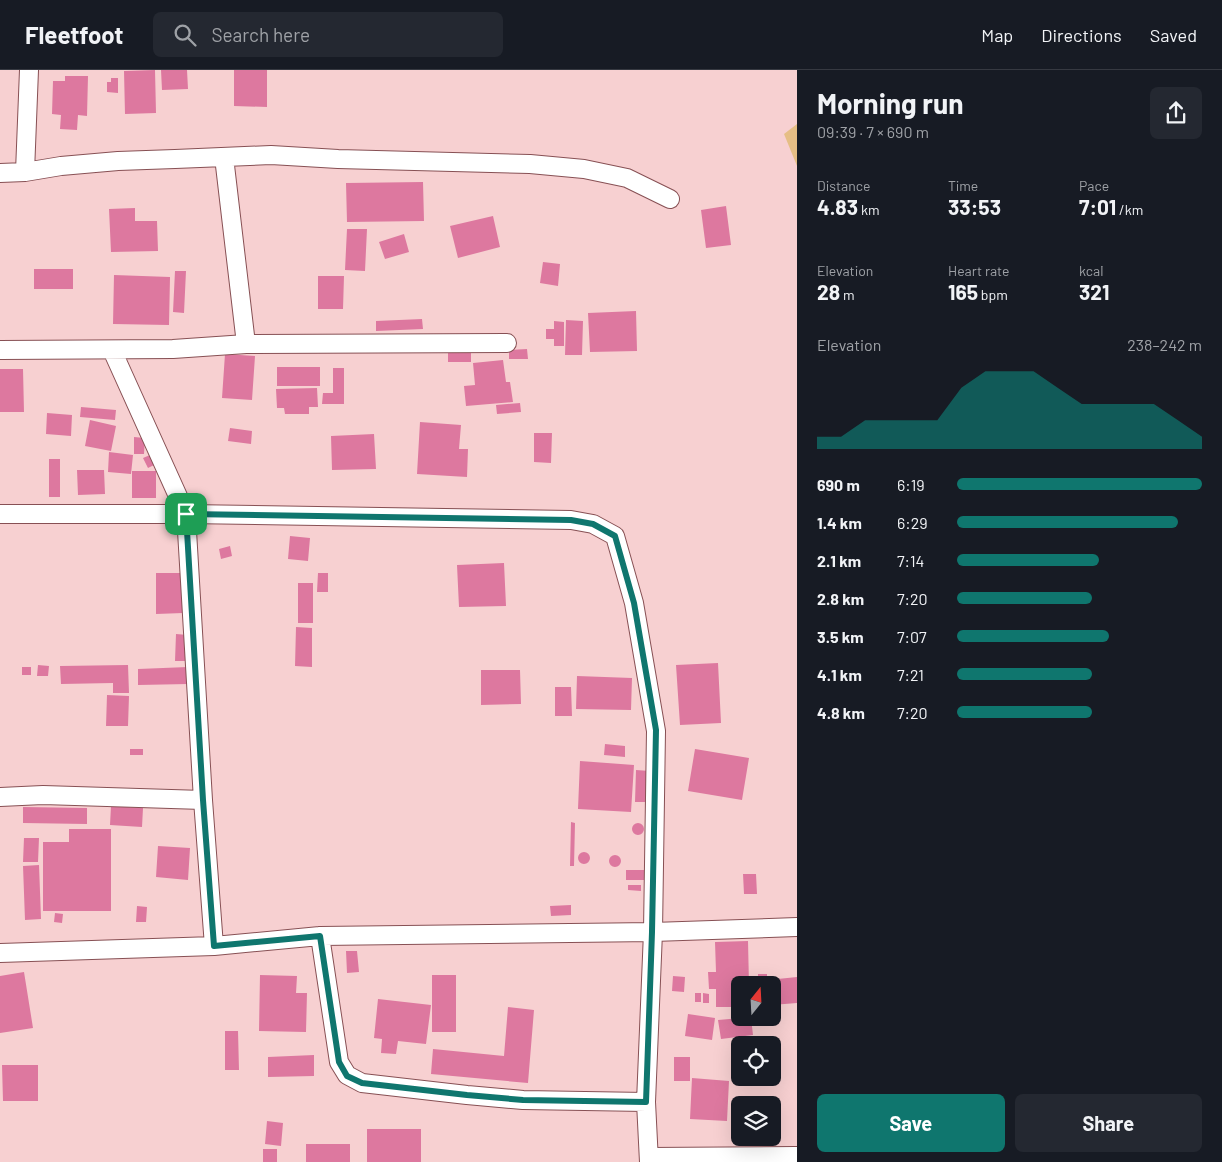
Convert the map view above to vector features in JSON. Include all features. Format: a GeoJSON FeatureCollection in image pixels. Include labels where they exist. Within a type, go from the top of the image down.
{"type":"FeatureCollection","features":[{"type":"Feature","properties":{"kind":"street"},"geometry":{"type":"LineString","coordinates":[[25,172],[29,70]]}},
{"type":"Feature","properties":{"kind":"street"},"geometry":{"type":"LineString","coordinates":[[0,173],[25,172],[61,166],[118,161],[271,155],[338,159],[530,164],[584,169],[627,178],[670,199]]}},
{"type":"Feature","properties":{"kind":"street"},"geometry":{"type":"LineString","coordinates":[[224,157],[246,344]]}},
{"type":"Feature","properties":{"kind":"street"},"geometry":{"type":"LineString","coordinates":[[0,350],[174,349],[246,344],[507,343]]}},
{"type":"Feature","properties":{"kind":"street"},"geometry":{"type":"LineString","coordinates":[[112,350],[186,514],[203,800],[214,946]]}},
{"type":"Feature","properties":{"kind":"street"},"geometry":{"type":"LineString","coordinates":[[0,514],[186,514],[571,520],[593,524],[615,536],[634,603],[656,730],[646,1102],[649,1159],[797,1156]]}},
{"type":"Feature","properties":{"kind":"street"},"geometry":{"type":"LineString","coordinates":[[0,797],[43,795],[203,800]]}},
{"type":"Feature","properties":{"kind":"street"},"geometry":{"type":"LineString","coordinates":[[0,953],[214,946],[320,936],[652,932],[797,927]]}},
{"type":"Feature","properties":{"kind":"street"},"geometry":{"type":"LineString","coordinates":[[320,936],[339,1062],[347,1076],[362,1083],[523,1100],[646,1102]]}},
{"type":"Feature","properties":{"kind":"shaded area"},"geometry":{"type":"Polygon","coordinates":[[[797,124],[797,166],[784,134],[797,124]]]}},
{"type":"Feature","properties":{"kind":"building"},"geometry":{"type":"Polygon","coordinates":[[[155,70],[156,113],[125,114],[124,71],[155,70]]]}},
{"type":"Feature","properties":{"kind":"building"},"geometry":{"type":"Polygon","coordinates":[[[161,70],[187,70],[188,89],[162,90],[161,70]]]}},
{"type":"Feature","properties":{"kind":"building"},"geometry":{"type":"Polygon","coordinates":[[[234,70],[267,70],[267,107],[234,106],[234,70]]]}},
{"type":"Feature","properties":{"kind":"building"},"geometry":{"type":"Polygon","coordinates":[[[65,76],[88,76],[87,116],[78,115],[77,130],[60,129],[61,115],[52,114],[53,81],[65,81],[65,76]]]}},
{"type":"Feature","properties":{"kind":"building"},"geometry":{"type":"Polygon","coordinates":[[[111,78],[118,78],[118,93],[107,92],[107,82],[111,82],[111,78]]]}},
{"type":"Feature","properties":{"kind":"building"},"geometry":{"type":"Polygon","coordinates":[[[423,182],[424,221],[347,222],[346,183],[423,182]]]}},
{"type":"Feature","properties":{"kind":"building"},"geometry":{"type":"Polygon","coordinates":[[[726,206],[731,245],[706,248],[701,210],[726,206]]]}},
{"type":"Feature","properties":{"kind":"building"},"geometry":{"type":"Polygon","coordinates":[[[135,208],[135,221],[157,221],[158,251],[111,252],[109,209],[135,208]]]}},
{"type":"Feature","properties":{"kind":"building"},"geometry":{"type":"Polygon","coordinates":[[[493,216],[500,247],[458,258],[450,226],[493,216]]]}},
{"type":"Feature","properties":{"kind":"building"},"geometry":{"type":"Polygon","coordinates":[[[347,229],[367,229],[365,271],[345,270],[347,229]]]}},
{"type":"Feature","properties":{"kind":"building"},"geometry":{"type":"Polygon","coordinates":[[[404,234],[409,252],[385,259],[379,242],[404,234]]]}},
{"type":"Feature","properties":{"kind":"building"},"geometry":{"type":"Polygon","coordinates":[[[543,262],[560,264],[558,286],[540,283],[543,262]]]}},
{"type":"Feature","properties":{"kind":"building"},"geometry":{"type":"Polygon","coordinates":[[[34,269],[73,269],[73,289],[34,289],[34,269]]]}},
{"type":"Feature","properties":{"kind":"building"},"geometry":{"type":"Polygon","coordinates":[[[175,271],[186,271],[184,313],[173,312],[175,271]]]}},
{"type":"Feature","properties":{"kind":"building"},"geometry":{"type":"Polygon","coordinates":[[[114,275],[170,277],[169,325],[113,324],[114,275]]]}},
{"type":"Feature","properties":{"kind":"building"},"geometry":{"type":"Polygon","coordinates":[[[318,276],[344,276],[343,309],[318,309],[318,276]]]}},
{"type":"Feature","properties":{"kind":"building"},"geometry":{"type":"Polygon","coordinates":[[[636,311],[637,351],[590,352],[588,313],[636,311]]]}},
{"type":"Feature","properties":{"kind":"building"},"geometry":{"type":"Polygon","coordinates":[[[422,319],[423,329],[376,331],[376,321],[422,319]]]}},
{"type":"Feature","properties":{"kind":"building"},"geometry":{"type":"Polygon","coordinates":[[[566,320],[583,321],[582,355],[565,355],[566,320]]]}},
{"type":"Feature","properties":{"kind":"building"},"geometry":{"type":"Polygon","coordinates":[[[554,321],[564,322],[564,346],[554,346],[554,339],[546,339],[546,329],[554,329],[554,321]]]}},
{"type":"Feature","properties":{"kind":"building"},"geometry":{"type":"Polygon","coordinates":[[[527,349],[528,359],[509,359],[509,350],[527,349]]]}},
{"type":"Feature","properties":{"kind":"building"},"geometry":{"type":"Polygon","coordinates":[[[471,351],[471,362],[448,362],[448,352],[471,351]]]}},
{"type":"Feature","properties":{"kind":"building"},"geometry":{"type":"Polygon","coordinates":[[[225,354],[255,356],[252,400],[222,398],[225,354]]]}},
{"type":"Feature","properties":{"kind":"building"},"geometry":{"type":"Polygon","coordinates":[[[503,360],[506,382],[510,382],[513,402],[466,406],[464,386],[475,385],[473,363],[503,360]]]}},
{"type":"Feature","properties":{"kind":"building"},"geometry":{"type":"Polygon","coordinates":[[[277,367],[320,367],[320,386],[277,386],[277,367]]]}},
{"type":"Feature","properties":{"kind":"building"},"geometry":{"type":"Polygon","coordinates":[[[333,368],[344,368],[344,404],[322,404],[323,393],[333,393],[333,368]]]}},
{"type":"Feature","properties":{"kind":"building"},"geometry":{"type":"Polygon","coordinates":[[[0,369],[23,369],[24,412],[0,412],[0,369]]]}},
{"type":"Feature","properties":{"kind":"building"},"geometry":{"type":"Polygon","coordinates":[[[317,388],[318,407],[309,407],[309,414],[285,414],[284,408],[277,408],[276,389],[317,388]]]}},
{"type":"Feature","properties":{"kind":"building"},"geometry":{"type":"Polygon","coordinates":[[[520,403],[521,412],[497,414],[496,405],[520,403]]]}},
{"type":"Feature","properties":{"kind":"building"},"geometry":{"type":"Polygon","coordinates":[[[81,407],[116,410],[115,420],[80,417],[81,407]]]}},
{"type":"Feature","properties":{"kind":"building"},"geometry":{"type":"Polygon","coordinates":[[[47,413],[72,415],[71,436],[46,434],[47,413]]]}},
{"type":"Feature","properties":{"kind":"building"},"geometry":{"type":"Polygon","coordinates":[[[90,420],[116,426],[111,451],[85,446],[90,420]]]}},
{"type":"Feature","properties":{"kind":"building"},"geometry":{"type":"Polygon","coordinates":[[[420,422],[461,425],[459,449],[468,449],[467,477],[417,474],[420,422]]]}},
{"type":"Feature","properties":{"kind":"building"},"geometry":{"type":"Polygon","coordinates":[[[230,428],[252,431],[251,444],[228,441],[230,428]]]}},
{"type":"Feature","properties":{"kind":"building"},"geometry":{"type":"Polygon","coordinates":[[[534,433],[552,433],[551,463],[534,462],[534,433]]]}},
{"type":"Feature","properties":{"kind":"building"},"geometry":{"type":"Polygon","coordinates":[[[374,434],[376,469],[332,470],[331,436],[374,434]]]}},
{"type":"Feature","properties":{"kind":"building"},"geometry":{"type":"Polygon","coordinates":[[[134,437],[145,438],[144,454],[134,454],[134,437]]]}},
{"type":"Feature","properties":{"kind":"building"},"geometry":{"type":"Polygon","coordinates":[[[109,452],[133,455],[131,474],[108,472],[109,452]]]}},
{"type":"Feature","properties":{"kind":"building"},"geometry":{"type":"Polygon","coordinates":[[[150,455],[154,465],[148,468],[143,458],[150,455]]]}},
{"type":"Feature","properties":{"kind":"building"},"geometry":{"type":"Polygon","coordinates":[[[49,459],[60,459],[60,497],[49,497],[49,459]]]}},
{"type":"Feature","properties":{"kind":"building"},"geometry":{"type":"Polygon","coordinates":[[[77,470],[104,470],[105,494],[78,495],[77,470]]]}},
{"type":"Feature","properties":{"kind":"building"},"geometry":{"type":"Polygon","coordinates":[[[132,471],[156,471],[156,498],[132,498],[132,471]]]}},
{"type":"Feature","properties":{"kind":"building"},"geometry":{"type":"Polygon","coordinates":[[[290,536],[310,538],[308,561],[288,559],[290,536]]]}},
{"type":"Feature","properties":{"kind":"building"},"geometry":{"type":"Polygon","coordinates":[[[230,546],[232,556],[221,559],[219,549],[230,546]]]}},
{"type":"Feature","properties":{"kind":"building"},"geometry":{"type":"Polygon","coordinates":[[[504,563],[506,606],[459,607],[457,565],[504,563]]]}},
{"type":"Feature","properties":{"kind":"building"},"geometry":{"type":"Polygon","coordinates":[[[156,573],[183,573],[183,613],[156,614],[156,573]]]}},
{"type":"Feature","properties":{"kind":"building"},"geometry":{"type":"Polygon","coordinates":[[[318,573],[328,573],[328,592],[317,592],[318,573]]]}},
{"type":"Feature","properties":{"kind":"building"},"geometry":{"type":"Polygon","coordinates":[[[298,583],[313,583],[313,623],[298,623],[298,583]]]}},
{"type":"Feature","properties":{"kind":"building"},"geometry":{"type":"Polygon","coordinates":[[[296,627],[312,628],[312,667],[295,666],[296,627]]]}},
{"type":"Feature","properties":{"kind":"building"},"geometry":{"type":"Polygon","coordinates":[[[176,634],[188,635],[187,661],[175,661],[176,634]]]}},
{"type":"Feature","properties":{"kind":"building"},"geometry":{"type":"Polygon","coordinates":[[[718,663],[721,723],[680,725],[676,665],[718,663]]]}},
{"type":"Feature","properties":{"kind":"building"},"geometry":{"type":"Polygon","coordinates":[[[38,665],[49,666],[48,676],[37,676],[38,665]]]}},
{"type":"Feature","properties":{"kind":"building"},"geometry":{"type":"Polygon","coordinates":[[[128,665],[129,693],[113,693],[113,683],[61,684],[60,666],[128,665]]]}},
{"type":"Feature","properties":{"kind":"building"},"geometry":{"type":"Polygon","coordinates":[[[22,667],[31,667],[31,675],[22,675],[22,667]]]}},
{"type":"Feature","properties":{"kind":"building"},"geometry":{"type":"Polygon","coordinates":[[[188,667],[188,684],[138,685],[138,669],[188,667]]]}},
{"type":"Feature","properties":{"kind":"building"},"geometry":{"type":"Polygon","coordinates":[[[481,670],[520,670],[521,704],[481,705],[481,670]]]}},
{"type":"Feature","properties":{"kind":"building"},"geometry":{"type":"Polygon","coordinates":[[[577,676],[632,678],[631,710],[576,709],[577,676]]]}},
{"type":"Feature","properties":{"kind":"building"},"geometry":{"type":"Polygon","coordinates":[[[555,687],[571,687],[572,716],[555,716],[555,687]]]}},
{"type":"Feature","properties":{"kind":"building"},"geometry":{"type":"Polygon","coordinates":[[[107,695],[129,696],[128,726],[106,726],[107,695]]]}},
{"type":"Feature","properties":{"kind":"building"},"geometry":{"type":"Polygon","coordinates":[[[605,744],[625,746],[625,757],[604,755],[605,744]]]}},
{"type":"Feature","properties":{"kind":"building"},"geometry":{"type":"Polygon","coordinates":[[[130,749],[143,749],[143,755],[130,755],[130,749]]]}},
{"type":"Feature","properties":{"kind":"building"},"geometry":{"type":"Polygon","coordinates":[[[695,749],[749,758],[742,800],[688,791],[695,749]]]}},
{"type":"Feature","properties":{"kind":"building"},"geometry":{"type":"Polygon","coordinates":[[[580,761],[634,765],[631,812],[578,809],[580,761]]]}},
{"type":"Feature","properties":{"kind":"building"},"geometry":{"type":"Polygon","coordinates":[[[636,770],[650,771],[649,802],[635,802],[636,770]]]}},
{"type":"Feature","properties":{"kind":"building"},"geometry":{"type":"Polygon","coordinates":[[[111,806],[143,808],[142,827],[110,825],[111,806]]]}},
{"type":"Feature","properties":{"kind":"building"},"geometry":{"type":"Polygon","coordinates":[[[23,807],[87,808],[87,824],[23,823],[23,807]]]}},
{"type":"Feature","properties":{"kind":"building"},"geometry":{"type":"Polygon","coordinates":[[[571,822],[575,823],[574,866],[570,866],[571,822]]]}},
{"type":"Feature","properties":{"kind":"building"},"geometry":{"type":"Polygon","coordinates":[[[636,823],[640,823],[644,829],[640,835],[636,835],[632,831],[632,827],[636,823]]]}},
{"type":"Feature","properties":{"kind":"building"},"geometry":{"type":"Polygon","coordinates":[[[69,829],[111,829],[111,911],[43,911],[43,842],[69,842],[69,829]]]}},
{"type":"Feature","properties":{"kind":"building"},"geometry":{"type":"Polygon","coordinates":[[[24,838],[39,838],[38,862],[23,862],[24,838]]]}},
{"type":"Feature","properties":{"kind":"building"},"geometry":{"type":"Polygon","coordinates":[[[158,846],[190,848],[188,880],[156,877],[158,846]]]}},
{"type":"Feature","properties":{"kind":"building"},"geometry":{"type":"Polygon","coordinates":[[[582,852],[586,852],[590,858],[586,864],[582,864],[578,860],[578,856],[582,852]]]}},
{"type":"Feature","properties":{"kind":"building"},"geometry":{"type":"Polygon","coordinates":[[[613,855],[617,855],[621,861],[617,867],[613,867],[609,863],[609,859],[613,855]]]}},
{"type":"Feature","properties":{"kind":"building"},"geometry":{"type":"Polygon","coordinates":[[[39,865],[41,919],[25,920],[23,866],[39,865]]]}},
{"type":"Feature","properties":{"kind":"building"},"geometry":{"type":"Polygon","coordinates":[[[626,870],[646,870],[646,880],[626,880],[626,870]]]}},
{"type":"Feature","properties":{"kind":"building"},"geometry":{"type":"Polygon","coordinates":[[[743,874],[756,874],[757,894],[744,894],[743,874]]]}},
{"type":"Feature","properties":{"kind":"building"},"geometry":{"type":"Polygon","coordinates":[[[628,885],[641,885],[641,891],[628,890],[628,885]]]}},
{"type":"Feature","properties":{"kind":"building"},"geometry":{"type":"Polygon","coordinates":[[[571,905],[571,915],[551,916],[550,906],[571,905]]]}},
{"type":"Feature","properties":{"kind":"building"},"geometry":{"type":"Polygon","coordinates":[[[137,906],[147,907],[146,922],[136,922],[137,906]]]}},
{"type":"Feature","properties":{"kind":"building"},"geometry":{"type":"Polygon","coordinates":[[[55,913],[63,914],[62,923],[54,922],[55,913]]]}},
{"type":"Feature","properties":{"kind":"building"},"geometry":{"type":"Polygon","coordinates":[[[748,941],[749,976],[731,976],[731,1007],[716,1007],[716,989],[709,989],[708,972],[716,972],[715,942],[748,941]]]}},
{"type":"Feature","properties":{"kind":"building"},"geometry":{"type":"Polygon","coordinates":[[[346,951],[357,951],[359,972],[347,973],[346,951]]]}},
{"type":"Feature","properties":{"kind":"building"},"geometry":{"type":"Polygon","coordinates":[[[24,972],[33,1028],[0,1033],[0,976],[24,972]]]}},
{"type":"Feature","properties":{"kind":"building"},"geometry":{"type":"Polygon","coordinates":[[[758,974],[767,974],[767,976],[758,976],[758,974]]]}},
{"type":"Feature","properties":{"kind":"building"},"geometry":{"type":"Polygon","coordinates":[[[260,975],[297,976],[296,993],[307,993],[306,1032],[259,1031],[260,975]]]}},
{"type":"Feature","properties":{"kind":"building"},"geometry":{"type":"Polygon","coordinates":[[[432,975],[456,975],[456,1032],[432,1032],[432,975]]]}},
{"type":"Feature","properties":{"kind":"building"},"geometry":{"type":"Polygon","coordinates":[[[673,976],[685,977],[684,992],[672,991],[673,976]]]}},
{"type":"Feature","properties":{"kind":"building"},"geometry":{"type":"Polygon","coordinates":[[[797,977],[797,1003],[781,1004],[781,979],[797,977]]]}},
{"type":"Feature","properties":{"kind":"building"},"geometry":{"type":"Polygon","coordinates":[[[695,993],[701,993],[701,1002],[695,1002],[695,993]]]}},
{"type":"Feature","properties":{"kind":"building"},"geometry":{"type":"Polygon","coordinates":[[[703,993],[709,994],[709,1003],[703,1003],[703,993]]]}},
{"type":"Feature","properties":{"kind":"building"},"geometry":{"type":"Polygon","coordinates":[[[378,999],[431,1005],[426,1044],[398,1041],[396,1054],[381,1053],[382,1039],[374,1038],[378,999]]]}},
{"type":"Feature","properties":{"kind":"building"},"geometry":{"type":"Polygon","coordinates":[[[508,1007],[534,1010],[528,1083],[431,1074],[433,1049],[504,1056],[508,1007]]]}},
{"type":"Feature","properties":{"kind":"building"},"geometry":{"type":"Polygon","coordinates":[[[688,1014],[715,1018],[712,1040],[685,1036],[688,1014]]]}},
{"type":"Feature","properties":{"kind":"building"},"geometry":{"type":"Polygon","coordinates":[[[731,1019],[731,1026],[752,1026],[753,1035],[731,1036],[731,1038],[721,1039],[718,1020],[731,1019]]]}},
{"type":"Feature","properties":{"kind":"building"},"geometry":{"type":"Polygon","coordinates":[[[225,1031],[238,1031],[239,1070],[225,1070],[225,1031]]]}},
{"type":"Feature","properties":{"kind":"building"},"geometry":{"type":"Polygon","coordinates":[[[314,1055],[314,1076],[268,1077],[268,1057],[314,1055]]]}},
{"type":"Feature","properties":{"kind":"building"},"geometry":{"type":"Polygon","coordinates":[[[674,1057],[690,1057],[690,1081],[674,1081],[674,1057]]]}},
{"type":"Feature","properties":{"kind":"building"},"geometry":{"type":"Polygon","coordinates":[[[2,1065],[38,1065],[38,1101],[3,1101],[2,1065]]]}},
{"type":"Feature","properties":{"kind":"building"},"geometry":{"type":"Polygon","coordinates":[[[692,1078],[729,1081],[727,1121],[690,1119],[692,1078]]]}},
{"type":"Feature","properties":{"kind":"building"},"geometry":{"type":"Polygon","coordinates":[[[267,1121],[283,1123],[281,1146],[265,1144],[267,1121]]]}},
{"type":"Feature","properties":{"kind":"building"},"geometry":{"type":"Polygon","coordinates":[[[367,1129],[421,1129],[421,1162],[367,1162],[367,1129]]]}},
{"type":"Feature","properties":{"kind":"building"},"geometry":{"type":"Polygon","coordinates":[[[306,1144],[350,1144],[350,1162],[306,1162],[306,1144]]]}},
{"type":"Feature","properties":{"kind":"building"},"geometry":{"type":"Polygon","coordinates":[[[263,1149],[277,1149],[277,1162],[263,1162],[263,1149]]]}},
{"type":"Feature","properties":{"kind":"route"},"geometry":{"type":"LineString","coordinates":[[186,514],[571,520],[593,524],[615,536],[634,603],[656,730],[646,1102],[523,1100],[362,1083],[347,1076],[339,1062],[320,936],[214,946],[203,800],[186,514]]}}]}
